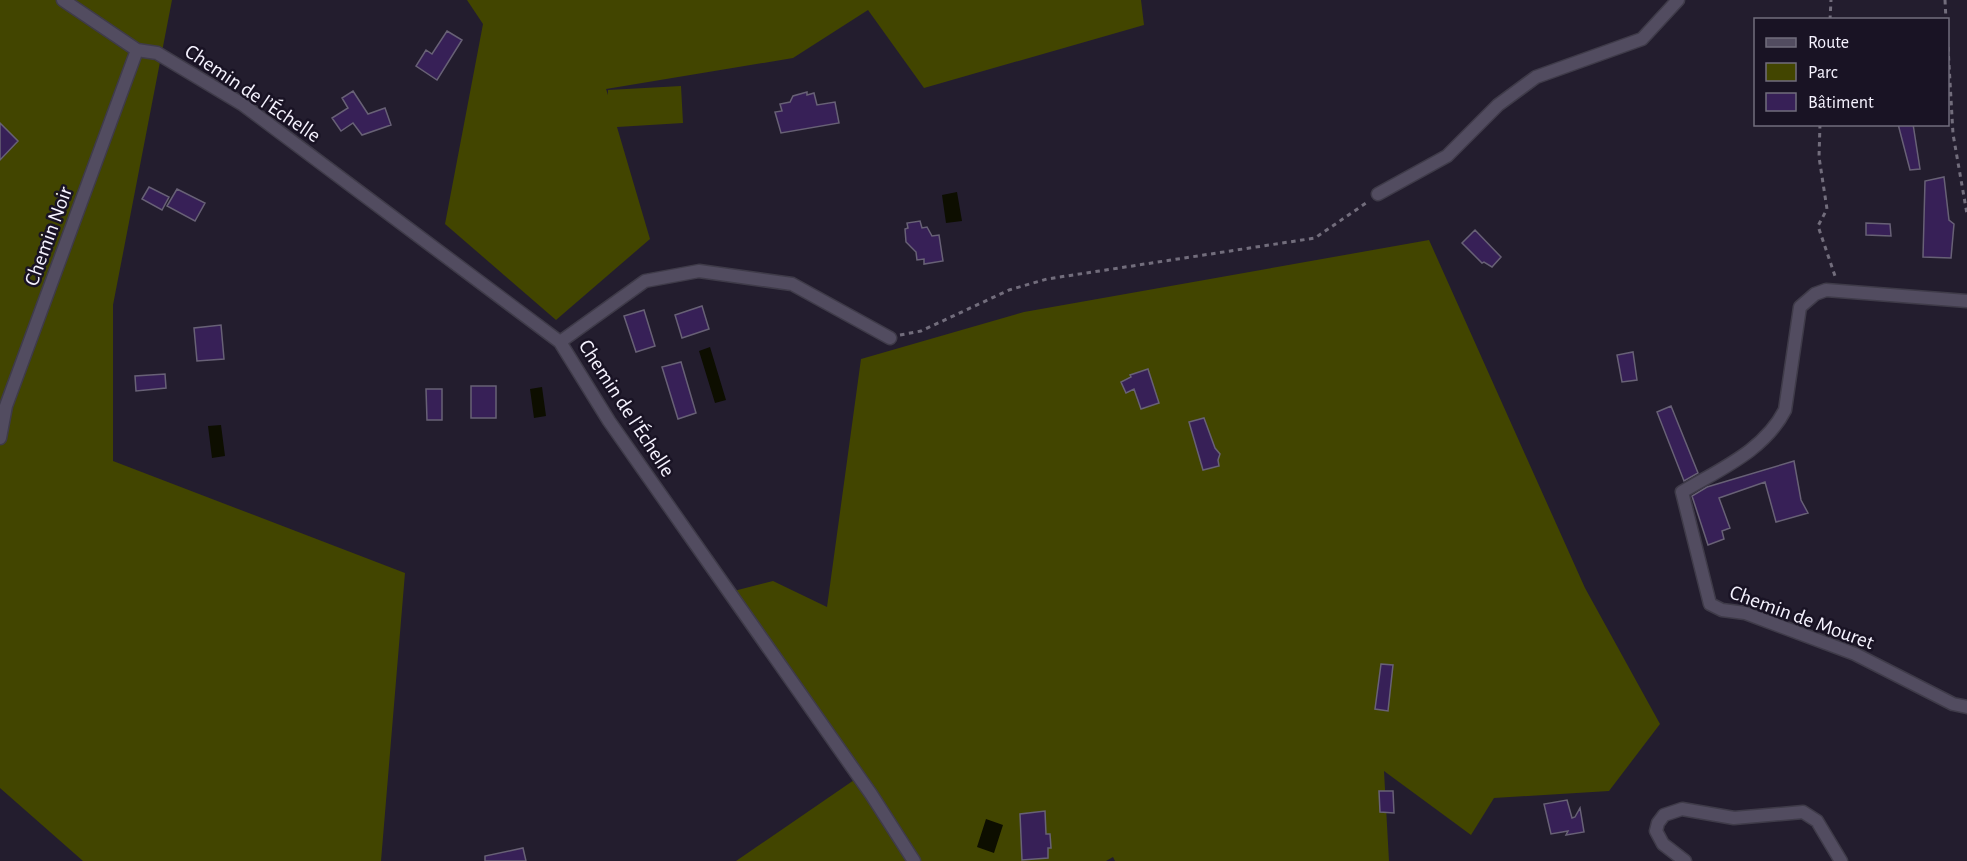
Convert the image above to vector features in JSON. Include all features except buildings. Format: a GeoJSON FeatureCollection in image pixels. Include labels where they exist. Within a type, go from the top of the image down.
{"type":"FeatureCollection","features":[{"type":"Feature","properties":{"kind":"street","name":"Chemin de l’Échelle"},"geometry":{"type":"LineString","coordinates":[[63,0],[137,50],[157,53],[242,104],[560,342],[609,421],[871,794],[914,861]]}},
{"type":"Feature","properties":{"kind":"street"},"geometry":{"type":"LineString","coordinates":[[1378,194],[1447,156],[1498,105],[1536,77],[1642,39],[1678,0]]}},
{"type":"Feature","properties":{"kind":"street","name":"Chemin Noir"},"geometry":{"type":"LineString","coordinates":[[0,438],[6,406],[137,50]]}},
{"type":"Feature","properties":{"kind":"street"},"geometry":{"type":"LineString","coordinates":[[560,342],[645,281],[699,271],[792,284],[890,338]]}},
{"type":"Feature","properties":{"kind":"street","name":"Chemin de Mouret"},"geometry":{"type":"LineString","coordinates":[[1967,301],[1826,290],[1815,294],[1800,307],[1785,410],[1779,422],[1761,444],[1682,492],[1710,604],[1722,610],[1745,613],[1855,654],[1953,704],[1967,708]]}},
{"type":"Feature","properties":{"kind":"street"},"geometry":{"type":"LineString","coordinates":[[1685,861],[1663,844],[1656,831],[1664,814],[1682,809],[1734,818],[1803,812],[1816,821],[1840,861]]}},
{"type":"Feature","properties":{"kind":"path"},"geometry":{"type":"LineString","coordinates":[[1830,18],[1831,0]]}},
{"type":"Feature","properties":{"kind":"path"},"geometry":{"type":"LineString","coordinates":[[1945,0],[1946,18]]}},
{"type":"Feature","properties":{"kind":"path"},"geometry":{"type":"LineString","coordinates":[[1949,76],[1953,134],[1967,214]]}},
{"type":"Feature","properties":{"kind":"path"},"geometry":{"type":"LineString","coordinates":[[1820,126],[1819,157],[1827,209],[1818,226],[1825,252],[1842,293]]}},
{"type":"Feature","properties":{"kind":"path"},"geometry":{"type":"LineString","coordinates":[[890,338],[921,331],[1008,290],[1047,279],[1315,238],[1378,194]]}},
{"type":"Feature","properties":{"kind":"green space"},"geometry":{"type":"Polygon","coordinates":[[[0,0],[172,0],[113,305],[113,461],[405,573],[381,861],[83,861],[0,788],[0,0]]]}},
{"type":"Feature","properties":{"kind":"green space"},"geometry":{"type":"Polygon","coordinates":[[[467,0],[1141,0],[1144,25],[924,88],[868,10],[793,58],[606,89],[608,95],[608,90],[681,86],[683,123],[617,127],[650,239],[556,320],[445,224],[483,24],[467,0]]]}},
{"type":"Feature","properties":{"kind":"green space"},"geometry":{"type":"Polygon","coordinates":[[[1429,240],[1585,588],[1660,724],[1609,791],[1494,798],[1471,835],[1384,771],[1389,861],[1115,861],[1113,857],[1106,861],[736,861],[857,778],[726,593],[773,581],[827,607],[861,359],[1024,312],[1429,240]]]}},
{"type":"Feature","properties":{"kind":"shaded area"},"geometry":{"type":"Polygon","coordinates":[[[957,192],[962,221],[946,223],[942,195],[957,192]]]}},
{"type":"Feature","properties":{"kind":"shaded area"},"geometry":{"type":"Polygon","coordinates":[[[710,347],[726,400],[715,403],[699,351],[710,347]]]}},
{"type":"Feature","properties":{"kind":"shaded area"},"geometry":{"type":"Polygon","coordinates":[[[542,387],[546,416],[534,418],[530,389],[542,387]]]}},
{"type":"Feature","properties":{"kind":"shaded area"},"geometry":{"type":"Polygon","coordinates":[[[221,425],[225,456],[212,458],[208,426],[221,425]]]}},
{"type":"Feature","properties":{"kind":"shaded area"},"geometry":{"type":"Polygon","coordinates":[[[986,819],[1003,825],[994,853],[977,847],[986,819]]]}}]}
